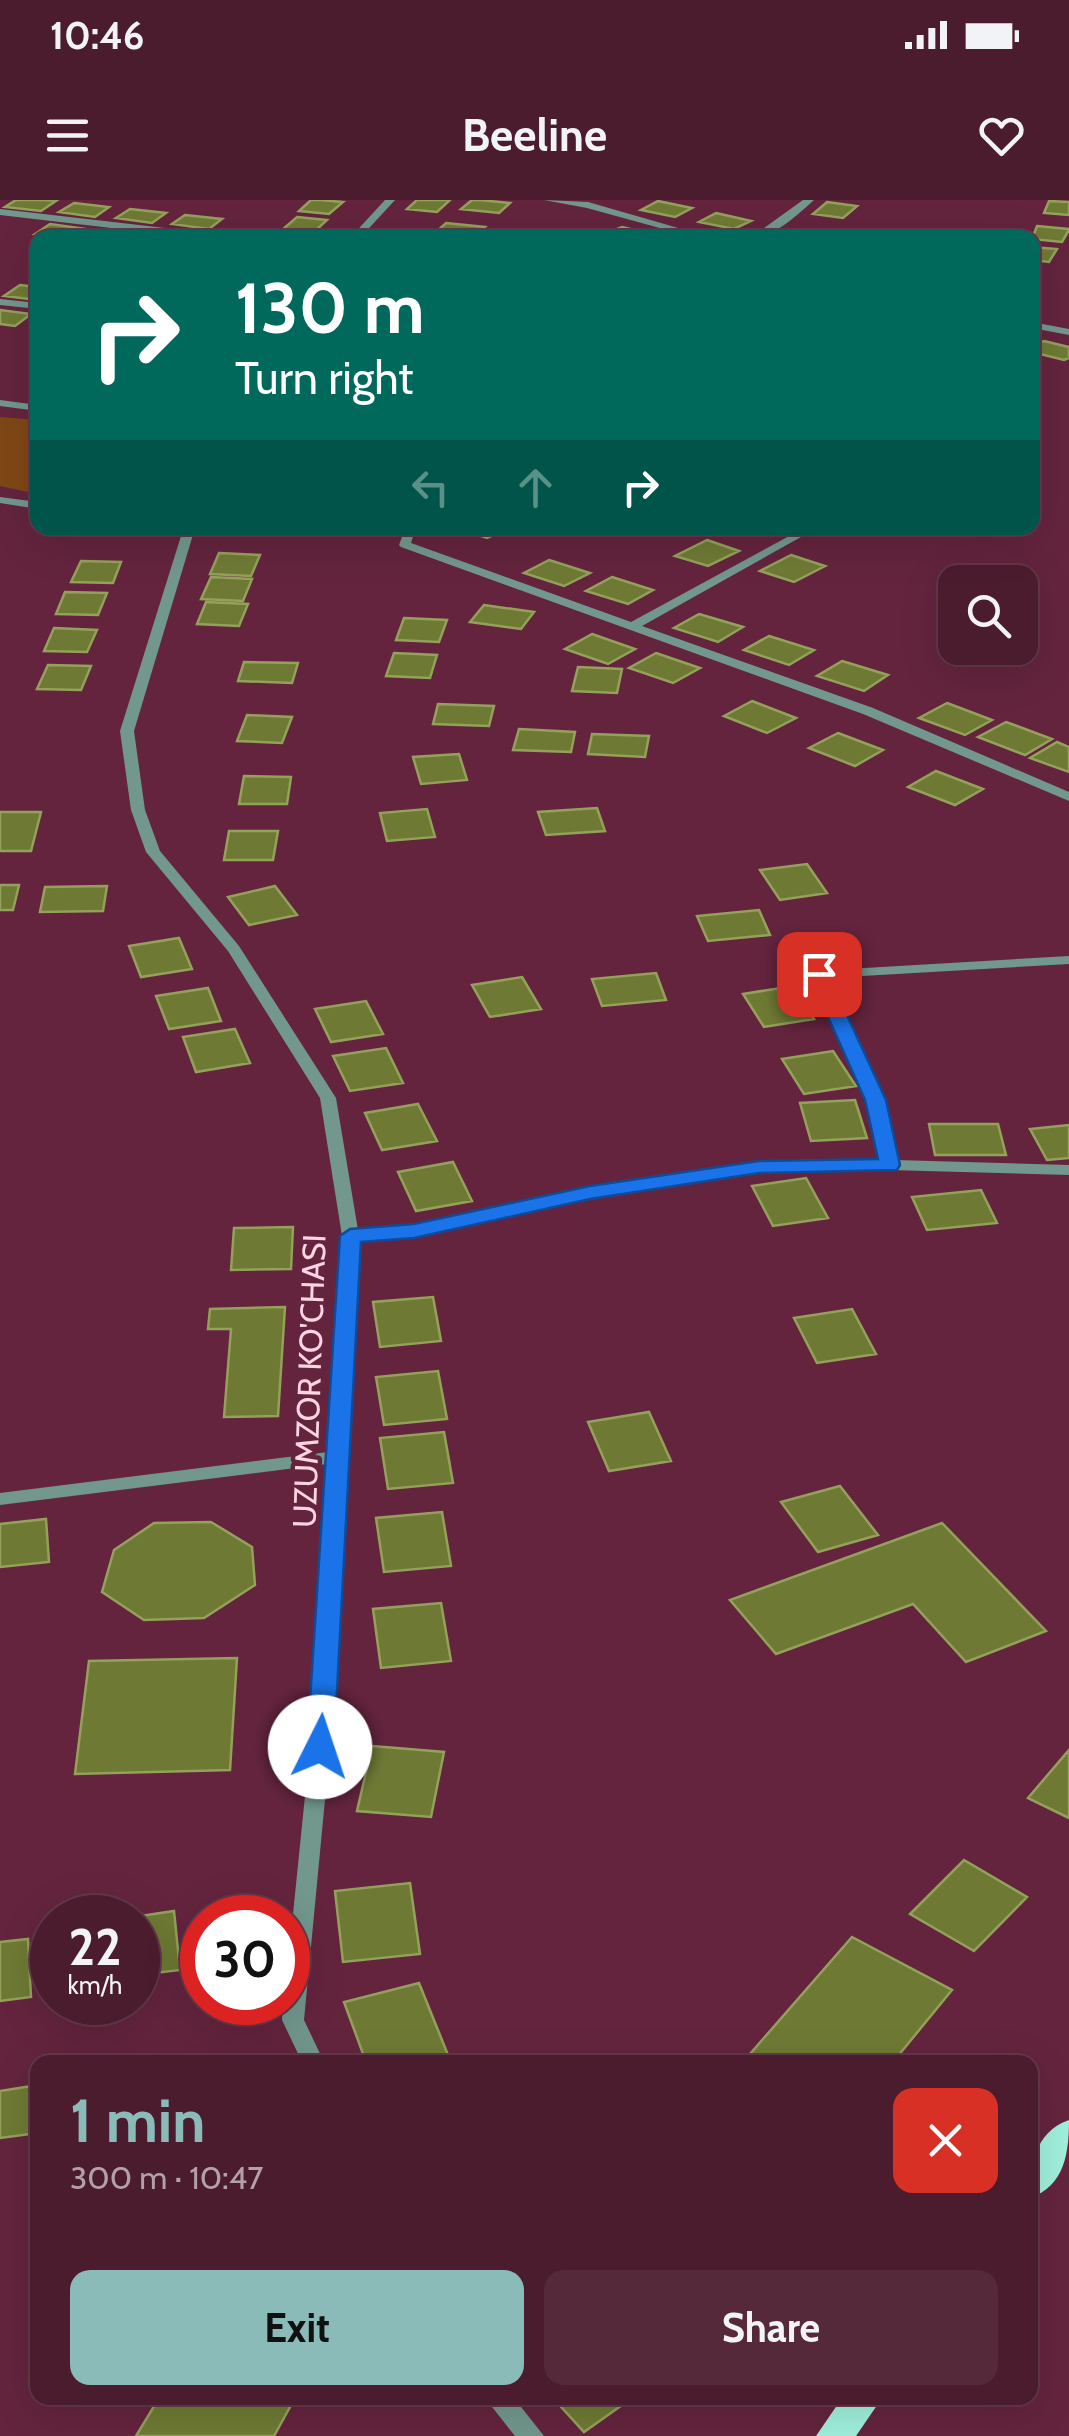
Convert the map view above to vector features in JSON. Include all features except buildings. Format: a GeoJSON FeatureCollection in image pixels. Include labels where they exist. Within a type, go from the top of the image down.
{"type":"FeatureCollection","features":[{"type":"Feature","properties":{"kind":"main road"},"geometry":{"type":"LineString","coordinates":[[1038,2174],[1069,2134]]}},
{"type":"Feature","properties":{"kind":"main road"},"geometry":{"type":"LineString","coordinates":[[834,2436],[858,2405]]}},
{"type":"Feature","properties":{"kind":"street"},"geometry":{"type":"LineString","coordinates":[[362,230],[390,200]]}},
{"type":"Feature","properties":{"kind":"street"},"geometry":{"type":"LineString","coordinates":[[549,200],[588,205],[679,230]]}},
{"type":"Feature","properties":{"kind":"street"},"geometry":{"type":"LineString","coordinates":[[766,230],[809,200]]}},
{"type":"Feature","properties":{"kind":"street"},"geometry":{"type":"LineString","coordinates":[[0,212],[156,230]]}},
{"type":"Feature","properties":{"kind":"street"},"geometry":{"type":"LineString","coordinates":[[0,302],[30,305]]}},
{"type":"Feature","properties":{"kind":"street"},"geometry":{"type":"LineString","coordinates":[[1040,327],[1069,332]]}},
{"type":"Feature","properties":{"kind":"street"},"geometry":{"type":"LineString","coordinates":[[0,402],[30,407]]}},
{"type":"Feature","properties":{"kind":"street"},"geometry":{"type":"LineString","coordinates":[[0,500],[30,505]]}},
{"type":"Feature","properties":{"kind":"street","name":"UZUMZOR KO'CHASI"},"geometry":{"type":"LineString","coordinates":[[187,535],[127,731],[138,810],[153,852],[234,949],[328,1098],[350,1236],[320,1747],[293,2020],[310,2055]]}},
{"type":"Feature","properties":{"kind":"street"},"geometry":{"type":"LineString","coordinates":[[408,535],[405,546],[868,712],[1069,797]]}},
{"type":"Feature","properties":{"kind":"street"},"geometry":{"type":"LineString","coordinates":[[634,625],[799,535]]}},
{"type":"Feature","properties":{"kind":"street"},"geometry":{"type":"LineString","coordinates":[[890,1165],[875,1100],[819,974],[1069,960]]}},
{"type":"Feature","properties":{"kind":"street"},"geometry":{"type":"LineString","coordinates":[[350,1236],[414,1231],[590,1192],[759,1167],[890,1165],[1069,1170]]}},
{"type":"Feature","properties":{"kind":"street"},"geometry":{"type":"LineString","coordinates":[[0,1499],[340,1456]]}},
{"type":"Feature","properties":{"kind":"street"},"geometry":{"type":"LineString","coordinates":[[504,2405],[532,2436]]}},
{"type":"Feature","properties":{"kind":"shaded area"},"geometry":{"type":"Polygon","coordinates":[[[0,417],[30,419],[30,492],[0,486],[0,417]]]}},
{"type":"Feature","properties":{"kind":"route"},"geometry":{"type":"LineString","coordinates":[[320,1747],[350,1236],[414,1231],[590,1192],[759,1167],[890,1165],[875,1100],[819,974]]}}]}
